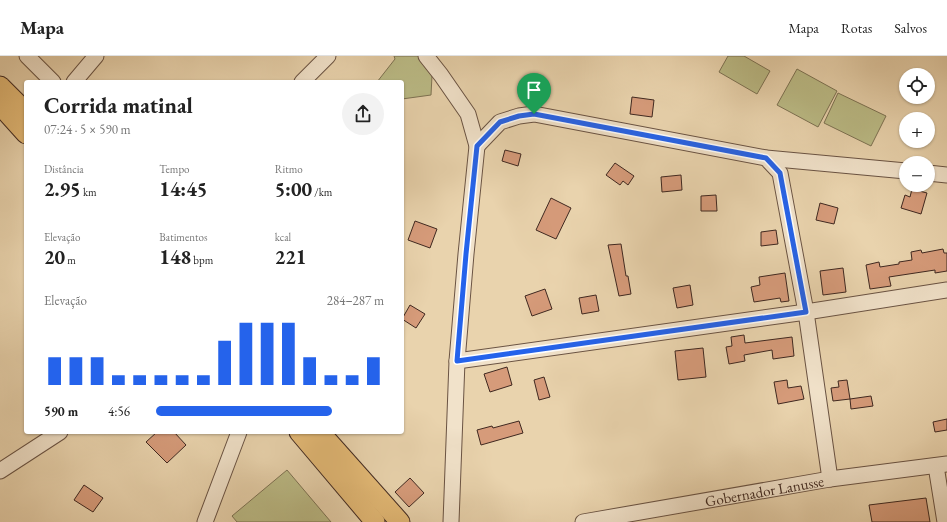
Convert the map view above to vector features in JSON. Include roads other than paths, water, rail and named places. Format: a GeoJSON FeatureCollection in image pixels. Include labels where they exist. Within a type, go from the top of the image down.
{"type":"FeatureCollection","features":[{"type":"Feature","properties":{"kind":"main road"},"geometry":{"type":"LineString","coordinates":[[0,86],[24,110]]}},
{"type":"Feature","properties":{"kind":"main road"},"geometry":{"type":"LineString","coordinates":[[0,105],[24,132]]}},
{"type":"Feature","properties":{"kind":"main road"},"geometry":{"type":"LineString","coordinates":[[301,434],[376,522]]}},
{"type":"Feature","properties":{"kind":"main road"},"geometry":{"type":"LineString","coordinates":[[322,434],[400,522]]}},
{"type":"Feature","properties":{"kind":"street"},"geometry":{"type":"LineString","coordinates":[[27,56],[51,80]]}},
{"type":"Feature","properties":{"kind":"street"},"geometry":{"type":"LineString","coordinates":[[76,80],[96,56]]}},
{"type":"Feature","properties":{"kind":"street"},"geometry":{"type":"LineString","coordinates":[[304,80],[328,56]]}},
{"type":"Feature","properties":{"kind":"street"},"geometry":{"type":"LineString","coordinates":[[426,56],[468,114],[477,146],[457,361],[451,522]]}},
{"type":"Feature","properties":{"kind":"street"},"geometry":{"type":"LineString","coordinates":[[477,146],[500,122],[519,116],[534,114],[766,158],[899,170]]}},
{"type":"Feature","properties":{"kind":"street"},"geometry":{"type":"LineString","coordinates":[[766,158],[780,173],[806,312],[830,479]]}},
{"type":"Feature","properties":{"kind":"street"},"geometry":{"type":"LineString","coordinates":[[935,174],[947,175]]}},
{"type":"Feature","properties":{"kind":"street"},"geometry":{"type":"LineString","coordinates":[[457,361],[806,312],[947,290]]}},
{"type":"Feature","properties":{"kind":"street"},"geometry":{"type":"LineString","coordinates":[[0,471],[57,434]]}},
{"type":"Feature","properties":{"kind":"street"},"geometry":{"type":"LineString","coordinates":[[205,522],[238,434]]}},
{"type":"Feature","properties":{"kind":"street"},"geometry":{"type":"LineString","coordinates":[[942,465],[945,522]]}},
{"type":"Feature","properties":{"kind":"street","name":"Gobernador Lanusse"},"geometry":{"type":"LineString","coordinates":[[583,522],[830,479],[942,465]]}}]}
